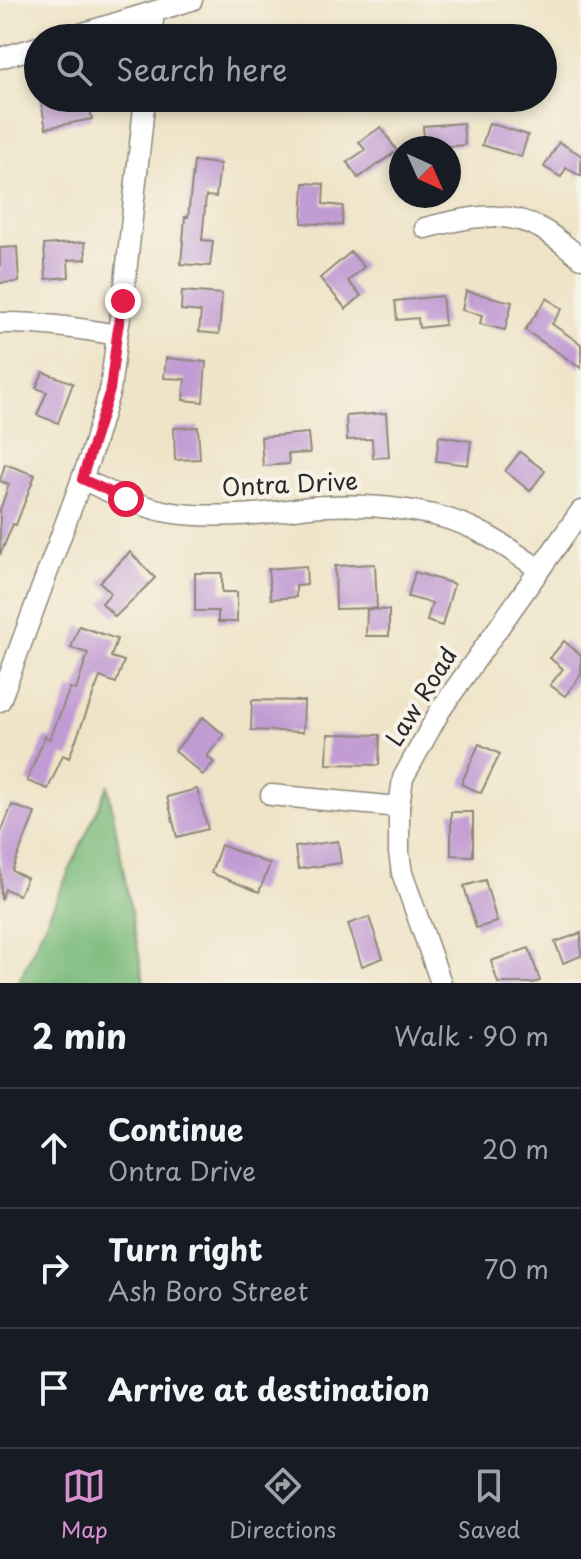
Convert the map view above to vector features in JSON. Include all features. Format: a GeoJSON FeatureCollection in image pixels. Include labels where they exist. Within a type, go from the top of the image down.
{"type":"FeatureCollection","features":[{"type":"Feature","properties":{"kind":"street"},"geometry":{"type":"LineString","coordinates":[[114,24],[192,0]]}},
{"type":"Feature","properties":{"kind":"street"},"geometry":{"type":"LineString","coordinates":[[153,24],[154,12]]}},
{"type":"Feature","properties":{"kind":"street"},"geometry":{"type":"LineString","coordinates":[[0,58],[24,51]]}},
{"type":"Feature","properties":{"kind":"street"},"geometry":{"type":"LineString","coordinates":[[0,701],[82,479],[110,390],[143,112]]}},
{"type":"Feature","properties":{"kind":"street"},"geometry":{"type":"LineString","coordinates":[[425,228],[468,217],[491,215],[515,218],[537,227],[581,258]]}},
{"type":"Feature","properties":{"kind":"street"},"geometry":{"type":"LineString","coordinates":[[0,323],[117,335]]}},
{"type":"Feature","properties":{"kind":"street","name":"Ontra Drive"},"geometry":{"type":"LineString","coordinates":[[82,479],[148,508],[172,512],[253,514],[326,506],[387,508],[434,515],[468,526],[502,543],[539,569]]}},
{"type":"Feature","properties":{"kind":"street","name":"Law Road"},"geometry":{"type":"LineString","coordinates":[[441,983],[402,873],[399,807],[403,778],[441,709],[539,569],[579,518]]}},
{"type":"Feature","properties":{"kind":"street"},"geometry":{"type":"LineString","coordinates":[[271,795],[399,807]]}},
{"type":"Feature","properties":{"kind":"green space"},"geometry":{"type":"Polygon","coordinates":[[[108,786],[144,983],[18,983],[108,786]]]}},
{"type":"Feature","properties":{"kind":"building"},"geometry":{"type":"Polygon","coordinates":[[[43,112],[91,112],[92,119],[46,128],[43,112]]]}},
{"type":"Feature","properties":{"kind":"building"},"geometry":{"type":"Polygon","coordinates":[[[463,123],[465,145],[461,145],[461,136],[424,136],[423,126],[463,123]]]}},
{"type":"Feature","properties":{"kind":"building"},"geometry":{"type":"Polygon","coordinates":[[[489,123],[528,135],[521,157],[482,145],[489,123]]]}},
{"type":"Feature","properties":{"kind":"building"},"geometry":{"type":"Polygon","coordinates":[[[381,127],[389,139],[389,157],[358,178],[347,162],[365,150],[359,142],[381,127]]]}},
{"type":"Feature","properties":{"kind":"building"},"geometry":{"type":"Polygon","coordinates":[[[559,142],[581,155],[581,176],[566,168],[561,177],[544,167],[559,142]]]}},
{"type":"Feature","properties":{"kind":"building"},"geometry":{"type":"Polygon","coordinates":[[[194,161],[220,164],[216,197],[206,196],[202,240],[213,241],[210,266],[181,264],[194,161]]]}},
{"type":"Feature","properties":{"kind":"building"},"geometry":{"type":"Polygon","coordinates":[[[304,183],[324,184],[323,204],[343,206],[342,225],[302,223],[304,183]]]}},
{"type":"Feature","properties":{"kind":"building"},"geometry":{"type":"Polygon","coordinates":[[[85,242],[86,259],[68,260],[69,277],[46,279],[44,245],[85,242]]]}},
{"type":"Feature","properties":{"kind":"building"},"geometry":{"type":"Polygon","coordinates":[[[17,247],[19,282],[0,283],[0,248],[17,247]]]}},
{"type":"Feature","properties":{"kind":"building"},"geometry":{"type":"Polygon","coordinates":[[[351,252],[364,267],[348,281],[361,296],[346,309],[320,278],[351,252]]]}},
{"type":"Feature","properties":{"kind":"building"},"geometry":{"type":"Polygon","coordinates":[[[182,291],[222,294],[219,334],[199,332],[201,312],[181,310],[182,291]]]}},
{"type":"Feature","properties":{"kind":"building"},"geometry":{"type":"Polygon","coordinates":[[[466,291],[512,302],[505,330],[480,324],[482,315],[462,310],[466,291]]]}},
{"type":"Feature","properties":{"kind":"building"},"geometry":{"type":"Polygon","coordinates":[[[442,296],[445,325],[419,328],[418,318],[397,320],[395,301],[442,296]]]}},
{"type":"Feature","properties":{"kind":"building"},"geometry":{"type":"Polygon","coordinates":[[[547,298],[562,309],[552,324],[581,344],[581,368],[525,330],[547,298]]]}},
{"type":"Feature","properties":{"kind":"building"},"geometry":{"type":"Polygon","coordinates":[[[166,358],[206,362],[203,402],[183,400],[185,379],[164,378],[166,358]]]}},
{"type":"Feature","properties":{"kind":"building"},"geometry":{"type":"Polygon","coordinates":[[[43,372],[73,383],[58,423],[37,415],[47,392],[36,388],[43,372]]]}},
{"type":"Feature","properties":{"kind":"building"},"geometry":{"type":"Polygon","coordinates":[[[386,413],[389,457],[373,458],[372,439],[347,440],[346,416],[386,413]]]}},
{"type":"Feature","properties":{"kind":"building"},"geometry":{"type":"Polygon","coordinates":[[[198,427],[200,459],[175,460],[174,428],[198,427]]]}},
{"type":"Feature","properties":{"kind":"building"},"geometry":{"type":"Polygon","coordinates":[[[308,433],[310,453],[288,454],[289,464],[263,466],[261,437],[308,433]]]}},
{"type":"Feature","properties":{"kind":"building"},"geometry":{"type":"Polygon","coordinates":[[[439,436],[471,441],[468,465],[436,461],[439,436]]]}},
{"type":"Feature","properties":{"kind":"building"},"geometry":{"type":"Polygon","coordinates":[[[520,452],[545,471],[530,491],[505,471],[520,452]]]}},
{"type":"Feature","properties":{"kind":"building"},"geometry":{"type":"Polygon","coordinates":[[[5,464],[35,475],[16,525],[13,524],[0,555],[0,510],[9,484],[0,481],[5,464]]]}},
{"type":"Feature","properties":{"kind":"building"},"geometry":{"type":"Polygon","coordinates":[[[130,552],[155,578],[115,617],[102,603],[111,593],[100,582],[130,552]]]}},
{"type":"Feature","properties":{"kind":"building"},"geometry":{"type":"Polygon","coordinates":[[[375,564],[377,608],[336,609],[335,566],[375,564]]]}},
{"type":"Feature","properties":{"kind":"building"},"geometry":{"type":"Polygon","coordinates":[[[306,566],[307,585],[296,586],[296,597],[271,599],[268,569],[306,566]]]}},
{"type":"Feature","properties":{"kind":"building"},"geometry":{"type":"Polygon","coordinates":[[[415,572],[454,584],[442,626],[427,621],[432,603],[408,597],[415,572]]]}},
{"type":"Feature","properties":{"kind":"building"},"geometry":{"type":"Polygon","coordinates":[[[195,573],[222,573],[222,592],[237,592],[237,622],[218,622],[218,611],[195,611],[195,573]]]}},
{"type":"Feature","properties":{"kind":"building"},"geometry":{"type":"Polygon","coordinates":[[[367,609],[389,610],[389,636],[366,636],[367,609]]]}},
{"type":"Feature","properties":{"kind":"building"},"geometry":{"type":"Polygon","coordinates":[[[79,626],[117,639],[111,657],[124,661],[116,683],[100,677],[69,758],[63,755],[48,789],[27,781],[45,736],[50,739],[70,688],[76,690],[88,653],[71,648],[79,626]]]}},
{"type":"Feature","properties":{"kind":"building"},"geometry":{"type":"Polygon","coordinates":[[[564,641],[581,655],[581,675],[565,696],[550,685],[563,669],[550,658],[564,641]]]}},
{"type":"Feature","properties":{"kind":"building"},"geometry":{"type":"Polygon","coordinates":[[[252,700],[304,701],[303,732],[251,730],[252,700]]]}},
{"type":"Feature","properties":{"kind":"building"},"geometry":{"type":"Polygon","coordinates":[[[203,717],[224,735],[207,756],[214,762],[203,775],[175,751],[203,717]]]}},
{"type":"Feature","properties":{"kind":"building"},"geometry":{"type":"Polygon","coordinates":[[[328,734],[380,735],[379,765],[327,764],[328,734]]]}},
{"type":"Feature","properties":{"kind":"building"},"geometry":{"type":"Polygon","coordinates":[[[479,744],[500,754],[481,793],[461,784],[479,744]]]}},
{"type":"Feature","properties":{"kind":"building"},"geometry":{"type":"Polygon","coordinates":[[[197,789],[208,829],[177,837],[167,797],[197,789]]]}},
{"type":"Feature","properties":{"kind":"building"},"geometry":{"type":"Polygon","coordinates":[[[12,805],[35,813],[12,871],[27,878],[19,895],[5,889],[1,900],[0,835],[12,805]]]}},
{"type":"Feature","properties":{"kind":"building"},"geometry":{"type":"Polygon","coordinates":[[[451,812],[473,812],[473,856],[451,855],[451,812]]]}},
{"type":"Feature","properties":{"kind":"building"},"geometry":{"type":"Polygon","coordinates":[[[338,841],[341,863],[298,869],[295,847],[338,841]]]}},
{"type":"Feature","properties":{"kind":"building"},"geometry":{"type":"Polygon","coordinates":[[[221,845],[270,864],[259,892],[211,873],[221,845]]]}},
{"type":"Feature","properties":{"kind":"building"},"geometry":{"type":"Polygon","coordinates":[[[485,880],[497,922],[476,928],[464,886],[485,880]]]}},
{"type":"Feature","properties":{"kind":"building"},"geometry":{"type":"Polygon","coordinates":[[[369,917],[383,958],[362,966],[348,924],[369,917]]]}},
{"type":"Feature","properties":{"kind":"building"},"geometry":{"type":"Polygon","coordinates":[[[581,933],[581,956],[563,963],[555,942],[581,933]]]}},
{"type":"Feature","properties":{"kind":"building"},"geometry":{"type":"Polygon","coordinates":[[[529,948],[540,981],[498,983],[491,961],[529,948]]]}},
{"type":"Feature","properties":{"kind":"route"},"geometry":{"type":"LineString","coordinates":[[123,301],[110,390],[82,479],[126,499]]}}]}
